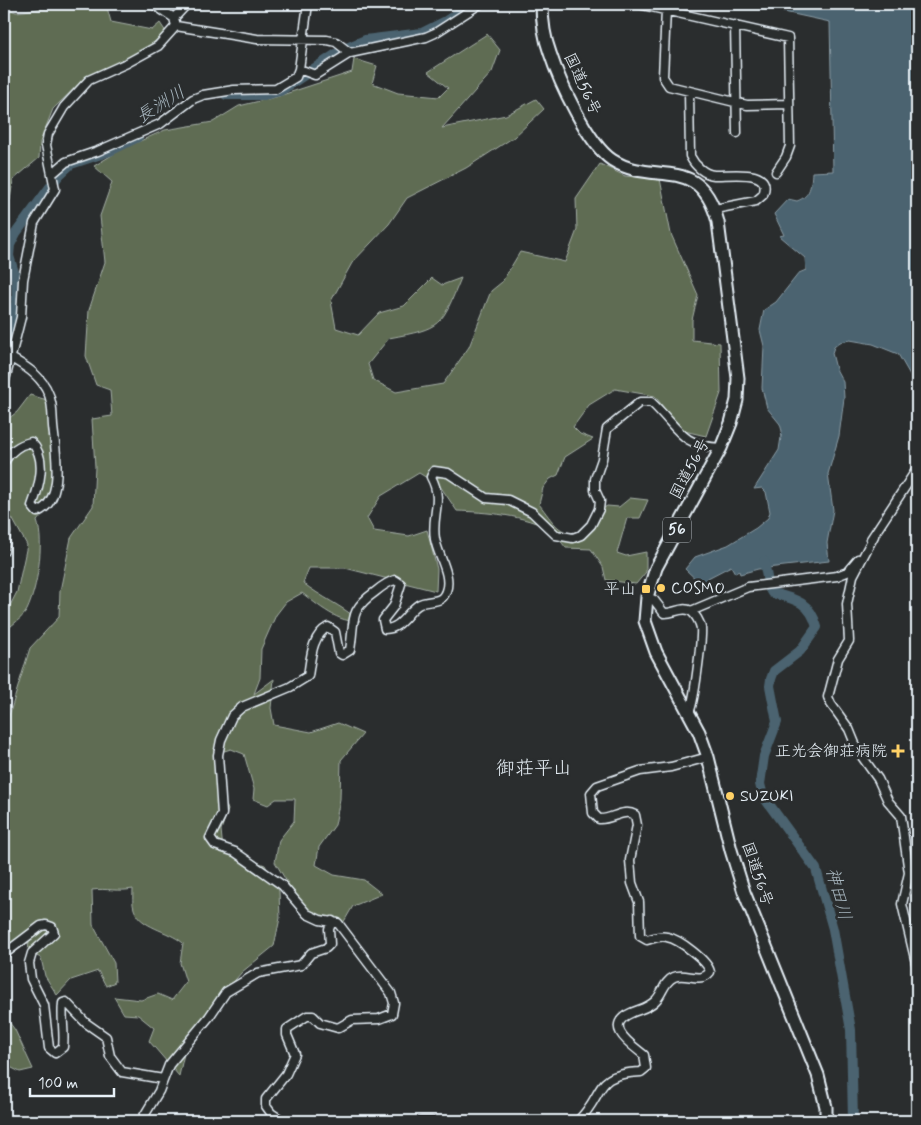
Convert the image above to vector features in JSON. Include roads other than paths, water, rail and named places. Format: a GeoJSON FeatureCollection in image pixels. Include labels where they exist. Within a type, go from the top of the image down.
{"type":"FeatureCollection","features":[{"type":"Feature","properties":{"kind":"highway","name":"国道56号"},"geometry":{"type":"LineString","coordinates":[[542,4],[543,25],[549,52],[590,137],[600,150],[613,161],[626,167],[674,174],[687,178],[698,186],[715,209],[738,378],[737,400],[731,423],[721,448],[656,568],[647,597],[645,621],[656,652],[688,712],[708,757],[731,850],[744,892],[818,1075],[826,1107],[826,1121]]}},
{"type":"Feature","properties":{"kind":"street"},"geometry":{"type":"LineString","coordinates":[[153,4],[174,18],[176,26]]}},
{"type":"Feature","properties":{"kind":"street"},"geometry":{"type":"LineString","coordinates":[[174,18],[187,4]]}},
{"type":"Feature","properties":{"kind":"street"},"geometry":{"type":"LineString","coordinates":[[52,174],[66,162],[98,151],[160,124],[181,107],[204,94],[234,90],[276,89],[296,77],[299,69],[308,4]]}},
{"type":"Feature","properties":{"kind":"street"},"geometry":{"type":"LineString","coordinates":[[299,69],[315,75],[350,53],[426,37],[480,4]]}},
{"type":"Feature","properties":{"kind":"street"},"geometry":{"type":"LineString","coordinates":[[638,4],[788,38],[790,146],[784,161],[776,172]]}},
{"type":"Feature","properties":{"kind":"street"},"geometry":{"type":"LineString","coordinates":[[666,10],[663,76],[669,86],[747,105],[789,104]]}},
{"type":"Feature","properties":{"kind":"street"},"geometry":{"type":"LineString","coordinates":[[735,25],[737,133]]}},
{"type":"Feature","properties":{"kind":"street"},"geometry":{"type":"LineString","coordinates":[[176,26],[257,39],[302,39],[336,42],[350,53]]}},
{"type":"Feature","properties":{"kind":"street"},"geometry":{"type":"LineString","coordinates":[[4,384],[21,317],[23,280],[34,223],[55,189],[46,145],[48,134],[72,96],[89,80],[127,63],[158,46],[176,26]]}},
{"type":"Feature","properties":{"kind":"street"},"geometry":{"type":"LineString","coordinates":[[688,91],[690,156],[693,162],[713,175],[754,176],[759,178],[764,187],[763,195],[756,201],[715,209]]}},
{"type":"Feature","properties":{"kind":"street"},"geometry":{"type":"LineString","coordinates":[[4,462],[14,449],[22,444],[31,442],[36,447],[40,456],[40,479],[32,506],[37,512],[40,511],[49,502],[56,478],[53,408],[46,389],[37,375],[11,358]]}},
{"type":"Feature","properties":{"kind":"street"},"geometry":{"type":"LineString","coordinates":[[283,1121],[271,1113],[266,1106],[266,1099],[286,1074],[295,1054],[287,1035],[287,1029],[307,1016],[313,1016],[320,1023],[338,1028],[352,1020],[387,1017],[392,1014],[394,1008],[391,993],[338,923],[320,920],[307,914],[282,885],[235,852],[216,846],[210,838],[222,814],[223,807],[218,780],[218,755],[221,740],[232,716],[242,707],[290,687],[308,676],[314,645],[324,629],[328,627],[335,632],[339,652],[342,655],[350,650],[355,610],[364,600],[389,581],[395,580],[401,584],[394,606],[383,620],[385,629],[396,628],[419,604],[439,601],[443,597],[448,582],[433,527],[438,497],[431,473],[434,470],[448,473],[479,495],[508,500],[532,512],[556,535],[573,538],[591,525],[599,509],[600,501],[594,490],[595,479],[602,459],[607,429],[640,402],[651,402],[687,440],[698,446],[721,448]]}},
{"type":"Feature","properties":{"kind":"street"},"geometry":{"type":"LineString","coordinates":[[647,597],[654,600],[664,613],[683,609],[691,611],[748,587],[842,574],[854,565],[917,469]]}},
{"type":"Feature","properties":{"kind":"street"},"geometry":{"type":"LineString","coordinates":[[4,508],[6,532],[4,551]]}},
{"type":"Feature","properties":{"kind":"street"},"geometry":{"type":"LineString","coordinates":[[874,536],[854,576],[847,604],[849,641],[838,659],[828,696],[831,704],[849,728],[858,751],[878,779],[888,801],[901,816],[909,873],[902,904],[914,940],[917,967]]}},
{"type":"Feature","properties":{"kind":"street"},"geometry":{"type":"LineString","coordinates":[[688,712],[694,699],[701,639],[699,622],[691,611]]}},
{"type":"Feature","properties":{"kind":"street"},"geometry":{"type":"LineString","coordinates":[[578,1121],[590,1107],[602,1085],[610,1077],[641,1072],[646,1068],[644,1055],[622,1036],[620,1030],[621,1021],[627,1015],[642,1010],[656,1001],[667,982],[674,978],[703,978],[710,972],[702,959],[676,940],[665,936],[647,940],[640,936],[639,902],[632,883],[630,860],[637,825],[636,818],[632,813],[627,812],[610,818],[599,819],[593,812],[591,793],[597,786],[640,770],[671,766],[708,757]]}},
{"type":"Feature","properties":{"kind":"street"},"geometry":{"type":"LineString","coordinates":[[141,1121],[159,1091],[163,1079],[179,1051],[209,1018],[226,992],[258,973],[300,965],[316,950],[326,948],[330,944],[329,929],[332,921]]}},
{"type":"Feature","properties":{"kind":"street"},"geometry":{"type":"LineString","coordinates":[[4,954],[40,926],[52,927],[54,933],[30,956],[29,963],[31,980],[44,1005],[49,1048],[55,1053],[63,1047],[63,1003],[69,1002],[86,1023],[106,1037],[110,1056],[122,1072],[163,1079]]}},
{"type":"Feature","properties":{"kind":"street"},"geometry":{"type":"LineString","coordinates":[[421,1121],[432,1121]]}},
{"type":"Feature","properties":{"kind":"water"},"geometry":{"type":"Polygon","coordinates":[[[747,4],[917,4],[917,387],[898,354],[873,344],[850,340],[840,342],[834,347],[832,353],[836,369],[843,382],[844,398],[839,436],[828,474],[833,510],[827,543],[829,561],[758,569],[740,574],[739,571],[735,573],[731,566],[706,579],[708,585],[703,586],[685,569],[695,557],[728,545],[756,528],[768,518],[770,512],[766,492],[762,488],[754,489],[779,450],[782,431],[780,424],[767,408],[762,388],[764,346],[760,330],[764,310],[776,302],[799,273],[806,270],[805,258],[779,236],[784,235],[774,214],[788,199],[797,201],[808,193],[811,186],[812,172],[833,171],[830,22],[747,4]]]}},
{"type":"Feature","properties":{"kind":"waterway","name":"長洲川"},"geometry":{"type":"LineString","coordinates":[[226,95],[265,95],[280,91],[344,49],[365,40],[422,33],[446,21],[472,4]]}},
{"type":"Feature","properties":{"kind":"waterway","name":"長洲川"},"geometry":{"type":"LineString","coordinates":[[4,365],[17,298],[16,279],[9,256],[10,245],[16,233],[59,175],[71,164],[110,151],[138,137]]}},
{"type":"Feature","properties":{"kind":"waterway","name":"神田川"},"geometry":{"type":"LineString","coordinates":[[764,561],[769,588],[772,593],[801,603],[810,612],[817,627],[800,651],[774,671],[771,679],[770,686],[777,722],[764,756],[760,784],[763,796],[816,869],[833,929],[851,1030],[853,1121]]}},
{"type":"Feature","properties":{"kind":"place","name":"COSMO"},"geometry":{"type":"Point","coordinates":[661,588]}},
{"type":"Feature","properties":{"kind":"place","name":"平山"},"geometry":{"type":"Point","coordinates":[646,589]}},
{"type":"Feature","properties":{"kind":"place","name":"正光会御荘病院"},"geometry":{"type":"Point","coordinates":[898,751]}},
{"type":"Feature","properties":{"kind":"place","name":"SUZUKI"},"geometry":{"type":"Point","coordinates":[730,796]}},
{"type":"Feature","properties":{"kind":"district","name":"御荘平山"},"geometry":{"type":"Point","coordinates":[534,768]}}]}
